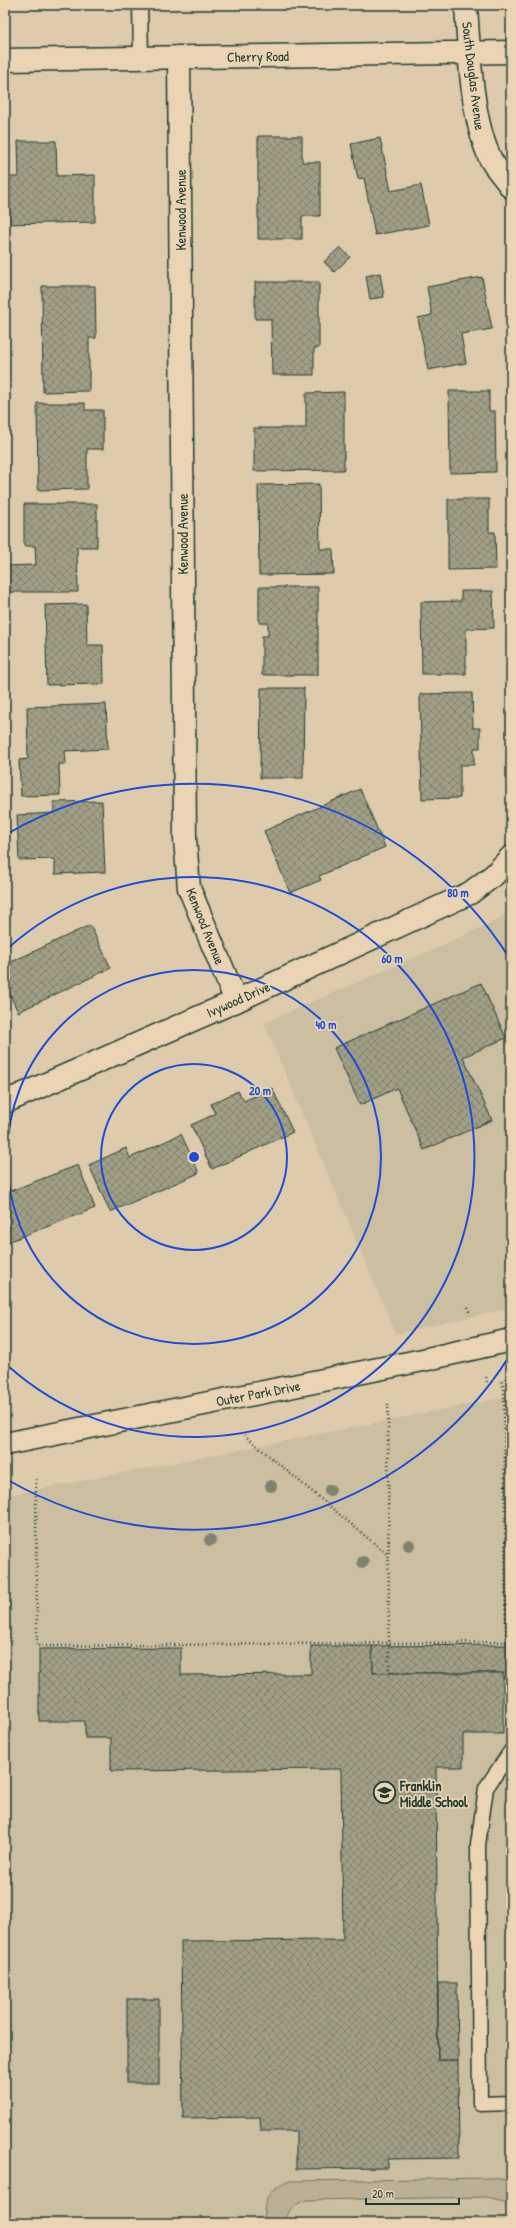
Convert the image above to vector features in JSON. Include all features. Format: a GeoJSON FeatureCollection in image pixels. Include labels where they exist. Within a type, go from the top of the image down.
{"type":"FeatureCollection","features":[{"type":"Feature","properties":{"kind":"street","name":"South Douglas Avenue"},"geometry":{"type":"LineString","coordinates":[[466,5],[469,53],[476,110],[482,137],[492,160],[511,187]]}},
{"type":"Feature","properties":{"kind":"street","name":"Cherry Road"},"geometry":{"type":"LineString","coordinates":[[5,60],[511,52]]}},
{"type":"Feature","properties":{"kind":"street","name":"Kenwood Avenue"},"geometry":{"type":"LineString","coordinates":[[179,57],[184,839],[189,888],[236,1000]]}},
{"type":"Feature","properties":{"kind":"street","name":"Ivywood Drive"},"geometry":{"type":"LineString","coordinates":[[5,1102],[236,1000],[470,893],[494,875],[511,857]]}},
{"type":"Feature","properties":{"kind":"street","name":"Outer Park Drive"},"geometry":{"type":"LineString","coordinates":[[5,1444],[423,1360],[511,1340]]}},
{"type":"Feature","properties":{"kind":"lane"},"geometry":{"type":"LineString","coordinates":[[140,5],[141,57]]}},
{"type":"Feature","properties":{"kind":"lane"},"geometry":{"type":"LineString","coordinates":[[511,1751],[486,1788],[478,1845],[480,2104],[511,2103]]}},
{"type":"Feature","properties":{"kind":"path"},"geometry":{"type":"LineString","coordinates":[[468,1307],[470,1315]]}},
{"type":"Feature","properties":{"kind":"path"},"geometry":{"type":"LineString","coordinates":[[486,1377],[487,1382]]}},
{"type":"Feature","properties":{"kind":"path"},"geometry":{"type":"LineString","coordinates":[[36,1479],[37,1646],[506,1642],[504,1389],[501,1379]]}},
{"type":"Feature","properties":{"kind":"path"},"geometry":{"type":"LineString","coordinates":[[388,1404],[387,1554],[389,1673]]}},
{"type":"Feature","properties":{"kind":"path"},"geometry":{"type":"LineString","coordinates":[[244,1435],[387,1554]]}},
{"type":"Feature","properties":{"kind":"shaded area"},"geometry":{"type":"Polygon","coordinates":[[[511,909],[511,1308],[396,1334],[264,1023],[441,946],[499,919],[511,909]]]}},
{"type":"Feature","properties":{"kind":"shaded area"},"geometry":{"type":"Polygon","coordinates":[[[511,1396],[511,2223],[5,2223],[5,1496],[511,1396]]]}},
{"type":"Feature","properties":{"kind":"shaded area"},"geometry":{"type":"Polygon","coordinates":[[[492,2178],[506,2180],[511,2183],[511,2210],[506,2204],[487,2197],[307,2200],[299,2203],[289,2211],[284,2223],[263,2223],[264,2208],[268,2196],[276,2188],[290,2181],[492,2178]]]}},
{"type":"Feature","properties":{"kind":"building"},"geometry":{"type":"Polygon","coordinates":[[[258,136],[302,136],[302,162],[320,162],[320,216],[302,216],[302,239],[258,239],[258,136]]]}},
{"type":"Feature","properties":{"kind":"building"},"geometry":{"type":"Polygon","coordinates":[[[380,138],[391,191],[421,185],[429,225],[375,235],[364,178],[358,179],[351,144],[380,138]]]}},
{"type":"Feature","properties":{"kind":"building"},"geometry":{"type":"Polygon","coordinates":[[[18,141],[56,141],[57,176],[95,175],[95,222],[5,224],[5,177],[19,177],[18,141]]]}},
{"type":"Feature","properties":{"kind":"building"},"geometry":{"type":"Polygon","coordinates":[[[340,247],[350,257],[334,272],[324,262],[340,247]]]}},
{"type":"Feature","properties":{"kind":"building"},"geometry":{"type":"Polygon","coordinates":[[[380,273],[384,297],[370,299],[366,276],[380,273]]]}},
{"type":"Feature","properties":{"kind":"building"},"geometry":{"type":"Polygon","coordinates":[[[482,277],[492,329],[461,334],[466,363],[428,370],[418,318],[432,315],[427,287],[482,277]]]}},
{"type":"Feature","properties":{"kind":"building"},"geometry":{"type":"Polygon","coordinates":[[[255,282],[319,282],[319,348],[314,348],[314,375],[272,375],[271,319],[255,319],[255,282]]]}},
{"type":"Feature","properties":{"kind":"building"},"geometry":{"type":"Polygon","coordinates":[[[42,286],[95,286],[96,338],[89,338],[89,391],[43,392],[42,286]]]}},
{"type":"Feature","properties":{"kind":"building"},"geometry":{"type":"Polygon","coordinates":[[[449,391],[489,391],[489,411],[495,411],[496,472],[450,473],[449,391]]]}},
{"type":"Feature","properties":{"kind":"building"},"geometry":{"type":"Polygon","coordinates":[[[344,392],[344,470],[254,471],[254,428],[306,428],[306,393],[344,392]]]}},
{"type":"Feature","properties":{"kind":"building"},"geometry":{"type":"Polygon","coordinates":[[[37,403],[85,403],[85,410],[103,410],[103,449],[87,449],[87,489],[38,490],[37,403]]]}},
{"type":"Feature","properties":{"kind":"building"},"geometry":{"type":"Polygon","coordinates":[[[319,484],[320,549],[333,549],[334,574],[259,575],[258,485],[319,484]]]}},
{"type":"Feature","properties":{"kind":"building"},"geometry":{"type":"Polygon","coordinates":[[[448,499],[489,499],[489,532],[495,532],[496,569],[448,570],[448,499]]]}},
{"type":"Feature","properties":{"kind":"building"},"geometry":{"type":"Polygon","coordinates":[[[24,504],[97,504],[97,547],[77,547],[78,592],[5,592],[5,566],[36,565],[35,546],[24,546],[24,504]]]}},
{"type":"Feature","properties":{"kind":"building"},"geometry":{"type":"Polygon","coordinates":[[[259,587],[318,587],[318,675],[262,675],[262,636],[268,636],[268,623],[259,623],[259,587]]]}},
{"type":"Feature","properties":{"kind":"building"},"geometry":{"type":"Polygon","coordinates":[[[461,591],[493,591],[494,628],[466,629],[466,674],[422,674],[421,602],[461,601],[461,591]]]}},
{"type":"Feature","properties":{"kind":"building"},"geometry":{"type":"Polygon","coordinates":[[[86,604],[87,645],[103,645],[104,684],[47,685],[45,605],[86,604]]]}},
{"type":"Feature","properties":{"kind":"building"},"geometry":{"type":"Polygon","coordinates":[[[261,688],[304,688],[303,778],[260,778],[261,688]]]}},
{"type":"Feature","properties":{"kind":"building"},"geometry":{"type":"Polygon","coordinates":[[[472,693],[473,728],[480,728],[480,748],[474,748],[474,765],[460,765],[460,798],[422,799],[420,694],[472,693]]]}},
{"type":"Feature","properties":{"kind":"building"},"geometry":{"type":"Polygon","coordinates":[[[106,704],[108,749],[65,751],[66,764],[59,764],[60,795],[21,796],[19,760],[28,759],[27,707],[106,704]]]}},
{"type":"Feature","properties":{"kind":"building"},"geometry":{"type":"Polygon","coordinates":[[[360,789],[385,847],[319,876],[321,880],[290,893],[264,831],[360,789]]]}},
{"type":"Feature","properties":{"kind":"building"},"geometry":{"type":"Polygon","coordinates":[[[102,801],[105,872],[55,874],[55,859],[19,860],[17,815],[54,813],[53,802],[102,801]]]}},
{"type":"Feature","properties":{"kind":"building"},"geometry":{"type":"Polygon","coordinates":[[[90,925],[111,968],[18,1012],[5,984],[5,965],[90,925]]]}},
{"type":"Feature","properties":{"kind":"building"},"geometry":{"type":"Polygon","coordinates":[[[481,983],[506,1038],[463,1057],[492,1120],[424,1150],[397,1088],[360,1105],[334,1048],[481,983]]]}},
{"type":"Feature","properties":{"kind":"building"},"geometry":{"type":"Polygon","coordinates":[[[272,1088],[293,1132],[212,1169],[191,1125],[215,1114],[211,1104],[238,1091],[244,1101],[272,1088]]]}},
{"type":"Feature","properties":{"kind":"building"},"geometry":{"type":"Polygon","coordinates":[[[181,1134],[199,1173],[110,1212],[89,1165],[126,1148],[130,1158],[181,1134]]]}},
{"type":"Feature","properties":{"kind":"building"},"geometry":{"type":"Polygon","coordinates":[[[78,1165],[95,1208],[5,1243],[5,1193],[78,1165]]]}},
{"type":"Feature","properties":{"kind":"building"},"geometry":{"type":"Polygon","coordinates":[[[510,1645],[510,1678],[503,1678],[503,1673],[373,1673],[372,1646],[510,1645]]]}},
{"type":"Feature","properties":{"kind":"building"},"geometry":{"type":"Polygon","coordinates":[[[311,1646],[372,1646],[373,1673],[503,1673],[503,1734],[463,1734],[463,1767],[436,1767],[438,2060],[458,2060],[459,2158],[388,2159],[388,2168],[296,2169],[296,2131],[261,2131],[260,2117],[183,2118],[181,1941],[343,1940],[341,1769],[111,1771],[111,1738],[85,1738],[85,1721],[39,1721],[39,1649],[181,1648],[181,1675],[311,1674],[311,1646]]]}},
{"type":"Feature","properties":{"kind":"building"},"geometry":{"type":"Polygon","coordinates":[[[438,1983],[457,1983],[458,2060],[438,2060],[438,1983]]]}},
{"type":"Feature","properties":{"kind":"building"},"geometry":{"type":"Polygon","coordinates":[[[127,1999],[159,1999],[159,2083],[127,2083],[127,1999]]]}},
{"type":"Feature","properties":{"kind":"place","name":"Franklin Middle School"},"geometry":{"type":"Point","coordinates":[384,1793]}}]}
